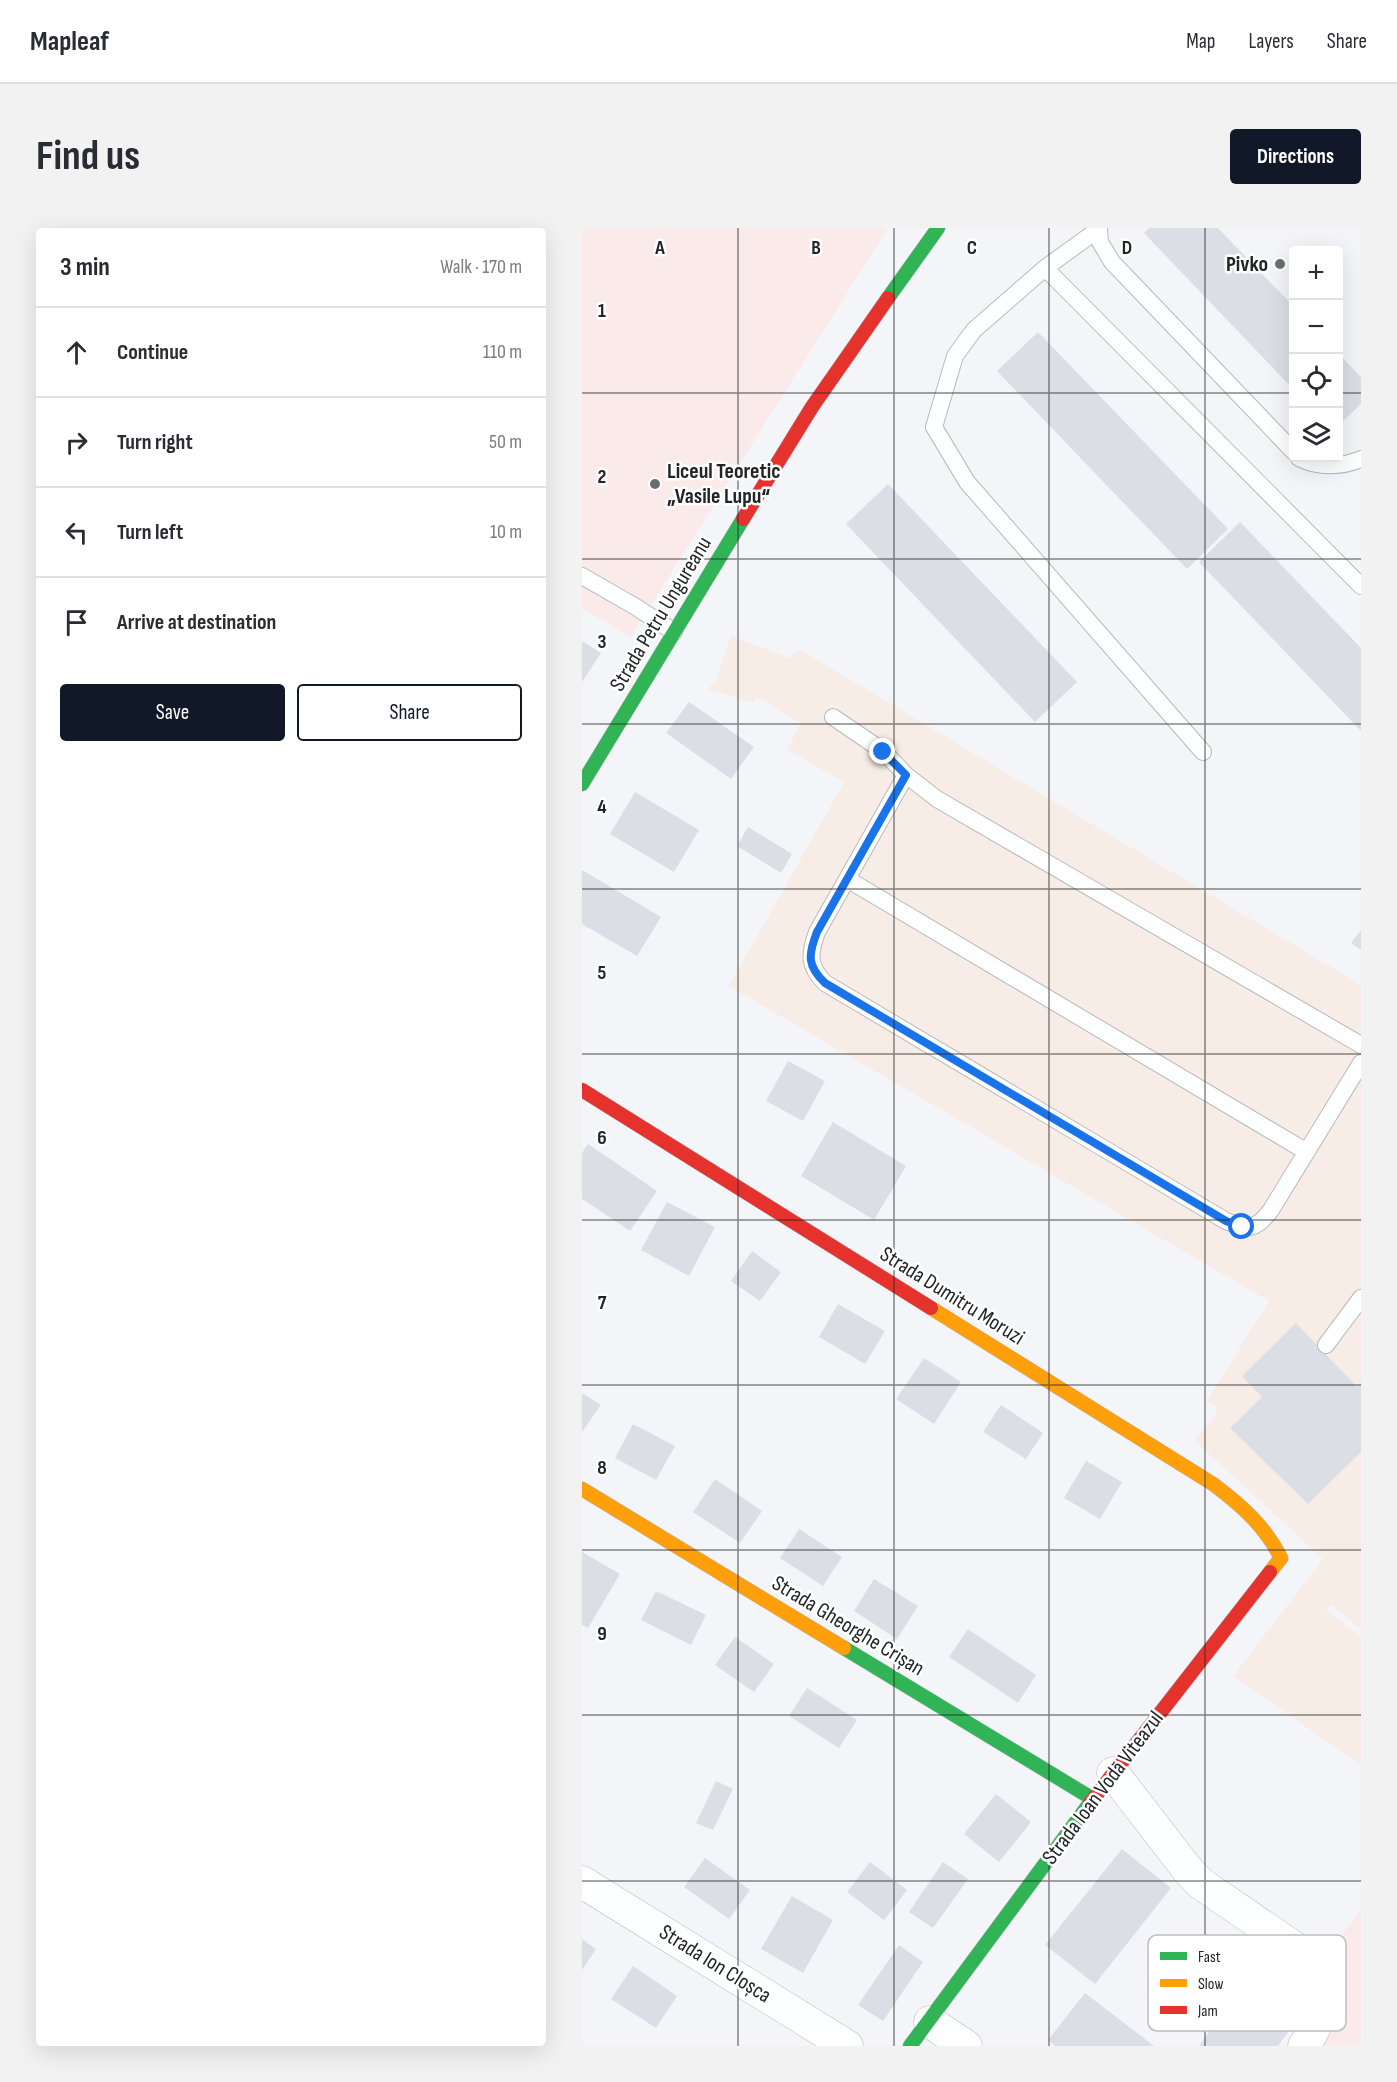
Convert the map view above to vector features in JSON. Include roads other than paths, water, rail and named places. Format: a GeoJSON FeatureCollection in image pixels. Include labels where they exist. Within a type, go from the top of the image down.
{"type":"FeatureCollection","features":[{"type":"Feature","properties":{"kind":"street","name":"Strada Petru Ungureanu"},"geometry":{"type":"LineString","coordinates":[[582,784],[812,407],[938,228]]}},
{"type":"Feature","properties":{"kind":"street","name":"Strada Dumitru Moruzi"},"geometry":{"type":"LineString","coordinates":[[582,1090],[1213,1484],[1250,1513],[1272,1538],[1281,1558]]}},
{"type":"Feature","properties":{"kind":"street","name":"Strada Gheorghe Crișan"},"geometry":{"type":"LineString","coordinates":[[582,1489],[1092,1799]]}},
{"type":"Feature","properties":{"kind":"street","name":"Strada Ioan Vodă Viteazul"},"geometry":{"type":"LineString","coordinates":[[910,2046],[930,2022],[1092,1799],[1281,1558]]}},
{"type":"Feature","properties":{"kind":"street"},"geometry":{"type":"LineString","coordinates":[[1113,1773],[1200,1883],[1276,1935]]}},
{"type":"Feature","properties":{"kind":"street","name":"Strada Ion Cloșca"},"geometry":{"type":"LineString","coordinates":[[582,1882],[847,2046]]}},
{"type":"Feature","properties":{"kind":"street"},"geometry":{"type":"LineString","coordinates":[[930,2022],[966,2046]]}},
{"type":"Feature","properties":{"kind":"street"},"geometry":{"type":"LineString","coordinates":[[1304,2046],[1313,2031]]}},
{"type":"Feature","properties":{"kind":"lane"},"geometry":{"type":"LineString","coordinates":[[1099,228],[1045,268],[974,330],[956,356],[934,427],[967,482],[1203,753]]}},
{"type":"Feature","properties":{"kind":"lane"},"geometry":{"type":"LineString","coordinates":[[1099,228],[1100,242],[1112,262],[1289,448]]}},
{"type":"Feature","properties":{"kind":"lane"},"geometry":{"type":"LineString","coordinates":[[1045,268],[1361,586]]}},
{"type":"Feature","properties":{"kind":"lane"},"geometry":{"type":"LineString","coordinates":[[1313,462],[1324,465],[1348,465],[1361,459]]}},
{"type":"Feature","properties":{"kind":"lane"},"geometry":{"type":"LineString","coordinates":[[582,576],[674,632]]}},
{"type":"Feature","properties":{"kind":"lane"},"geometry":{"type":"LineString","coordinates":[[833,717],[883,752],[906,775],[937,799],[1361,1045]]}},
{"type":"Feature","properties":{"kind":"lane"},"geometry":{"type":"LineString","coordinates":[[906,775],[817,932],[811,947],[814,973],[825,983],[1226,1221],[1242,1227],[1255,1227],[1262,1222],[1361,1063]]}},
{"type":"Feature","properties":{"kind":"lane"},"geometry":{"type":"LineString","coordinates":[[847,879],[1307,1152]]}},
{"type":"Feature","properties":{"kind":"lane"},"geometry":{"type":"LineString","coordinates":[[1326,1345],[1361,1298]]}},
{"type":"Feature","properties":{"kind":"place","name":"Pivko"},"geometry":{"type":"Point","coordinates":[1280,264]}},
{"type":"Feature","properties":{"kind":"place","name":"Liceul Teoretic „Vasile Lupu“"},"geometry":{"type":"Point","coordinates":[655,484]}}]}
